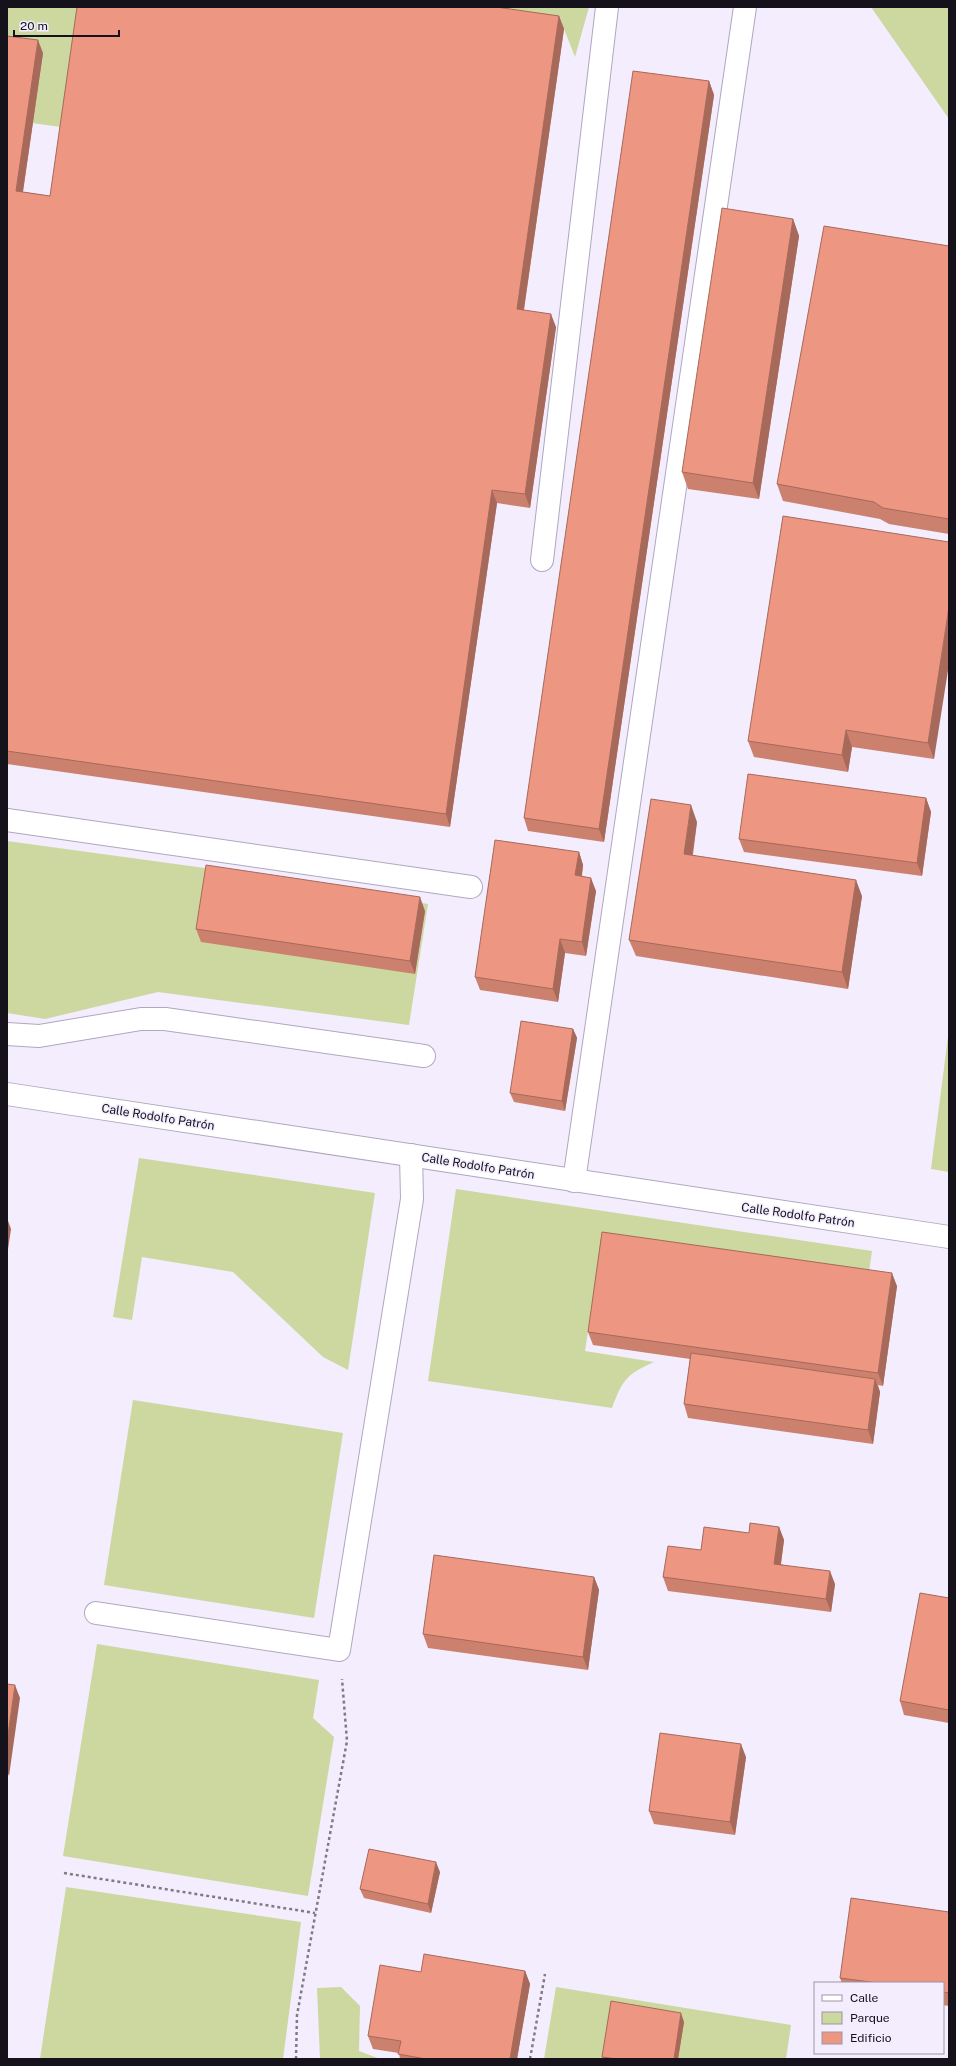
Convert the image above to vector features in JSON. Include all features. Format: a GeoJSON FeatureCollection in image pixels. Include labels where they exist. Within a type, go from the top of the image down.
{"type":"FeatureCollection","features":[{"type":"Feature","properties":{"kind":"street"},"geometry":{"type":"LineString","coordinates":[[542,560],[607,7]]}},
{"type":"Feature","properties":{"kind":"street"},"geometry":{"type":"LineString","coordinates":[[574,1181],[745,7]]}},
{"type":"Feature","properties":{"kind":"street"},"geometry":{"type":"LineString","coordinates":[[7,820],[471,887]]}},
{"type":"Feature","properties":{"kind":"street"},"geometry":{"type":"LineString","coordinates":[[7,1034],[39,1036],[141,1019],[165,1019],[424,1056]]}},
{"type":"Feature","properties":{"kind":"street","name":"Calle Rodolfo Patrón"},"geometry":{"type":"LineString","coordinates":[[7,1094],[949,1237]]}},
{"type":"Feature","properties":{"kind":"street"},"geometry":{"type":"LineString","coordinates":[[96,1613],[340,1650],[412,1199],[411,1155]]}},
{"type":"Feature","properties":{"kind":"path"},"geometry":{"type":"LineString","coordinates":[[296,2059],[297,2015],[347,1741],[340,1650]]}},
{"type":"Feature","properties":{"kind":"path"},"geometry":{"type":"LineString","coordinates":[[64,1873],[315,1912]]}},
{"type":"Feature","properties":{"kind":"path"},"geometry":{"type":"LineString","coordinates":[[530,2059],[545,1974]]}},
{"type":"Feature","properties":{"kind":"green space"},"geometry":{"type":"Polygon","coordinates":[[[7,7],[86,7],[68,128],[32,123],[7,48],[7,7]]]}},
{"type":"Feature","properties":{"kind":"green space"},"geometry":{"type":"Polygon","coordinates":[[[421,7],[589,7],[575,57],[564,29],[421,9],[421,7]]]}},
{"type":"Feature","properties":{"kind":"green space"},"geometry":{"type":"Polygon","coordinates":[[[871,7],[949,7],[949,119],[871,7]]]}},
{"type":"Feature","properties":{"kind":"green space"},"geometry":{"type":"Polygon","coordinates":[[[7,841],[271,877],[428,904],[409,1025],[158,992],[45,1019],[7,1013],[7,841]]]}},
{"type":"Feature","properties":{"kind":"green space"},"geometry":{"type":"Polygon","coordinates":[[[949,1029],[949,1172],[931,1169],[949,1029]]]}},
{"type":"Feature","properties":{"kind":"green space"},"geometry":{"type":"Polygon","coordinates":[[[139,1158],[375,1193],[348,1370],[323,1357],[233,1272],[142,1257],[132,1320],[113,1317],[139,1158]]]}},
{"type":"Feature","properties":{"kind":"green space"},"geometry":{"type":"Polygon","coordinates":[[[456,1189],[872,1251],[869,1272],[603,1233],[585,1351],[654,1362],[637,1371],[627,1379],[619,1390],[612,1408],[428,1381],[456,1189]]]}},
{"type":"Feature","properties":{"kind":"green space"},"geometry":{"type":"Polygon","coordinates":[[[133,1400],[343,1433],[314,1618],[104,1585],[133,1400]]]}},
{"type":"Feature","properties":{"kind":"green space"},"geometry":{"type":"Polygon","coordinates":[[[97,1644],[319,1680],[313,1718],[334,1737],[308,1896],[63,1856],[97,1644]]]}},
{"type":"Feature","properties":{"kind":"green space"},"geometry":{"type":"Polygon","coordinates":[[[66,1887],[301,1922],[283,2059],[40,2059],[66,1887]]]}},
{"type":"Feature","properties":{"kind":"green space"},"geometry":{"type":"Polygon","coordinates":[[[341,1987],[360,2006],[359,2051],[380,2059],[320,2059],[317,1988],[341,1987]]]}},
{"type":"Feature","properties":{"kind":"green space"},"geometry":{"type":"Polygon","coordinates":[[[556,1987],[791,2025],[786,2059],[544,2059],[556,1987]]]}},
{"type":"Feature","properties":{"kind":"building"},"geometry":{"type":"Polygon","coordinates":[[[77,7],[496,7],[559,16],[517,309],[551,314],[525,494],[492,490],[446,814],[7,751],[7,36],[38,40],[16,191],[50,196],[77,7]]]}},
{"type":"Feature","properties":{"kind":"building"},"geometry":{"type":"Polygon","coordinates":[[[633,71],[709,81],[599,829],[524,818],[633,71]]]}},
{"type":"Feature","properties":{"kind":"building"},"geometry":{"type":"Polygon","coordinates":[[[722,208],[793,219],[753,483],[682,472],[722,208]]]}},
{"type":"Feature","properties":{"kind":"building"},"geometry":{"type":"Polygon","coordinates":[[[824,226],[949,246],[949,519],[883,508],[874,502],[777,484],[824,226]]]}},
{"type":"Feature","properties":{"kind":"building"},"geometry":{"type":"Polygon","coordinates":[[[783,516],[949,542],[949,607],[928,743],[846,730],[842,755],[748,741],[783,516]]]}},
{"type":"Feature","properties":{"kind":"building"},"geometry":{"type":"Polygon","coordinates":[[[748,774],[926,798],[917,863],[739,839],[748,774]]]}},
{"type":"Feature","properties":{"kind":"building"},"geometry":{"type":"Polygon","coordinates":[[[651,799],[691,805],[684,854],[856,880],[842,972],[629,940],[651,799]]]}},
{"type":"Feature","properties":{"kind":"building"},"geometry":{"type":"Polygon","coordinates":[[[495,840],[579,852],[575,875],[591,878],[582,942],[560,939],[553,989],[475,977],[495,840]]]}},
{"type":"Feature","properties":{"kind":"building"},"geometry":{"type":"Polygon","coordinates":[[[206,865],[420,897],[410,961],[196,929],[206,865]]]}},
{"type":"Feature","properties":{"kind":"building"},"geometry":{"type":"Polygon","coordinates":[[[521,1021],[573,1029],[562,1101],[510,1093],[521,1021]]]}},
{"type":"Feature","properties":{"kind":"building"},"geometry":{"type":"Polygon","coordinates":[[[602,1232],[892,1273],[878,1373],[588,1332],[602,1232]]]}},
{"type":"Feature","properties":{"kind":"building"},"geometry":{"type":"Polygon","coordinates":[[[691,1353],[875,1379],[868,1430],[684,1404],[691,1353]]]}},
{"type":"Feature","properties":{"kind":"building"},"geometry":{"type":"Polygon","coordinates":[[[750,1523],[779,1527],[774,1564],[830,1571],[826,1599],[663,1577],[668,1546],[701,1550],[704,1527],[749,1533],[750,1523]]]}},
{"type":"Feature","properties":{"kind":"building"},"geometry":{"type":"Polygon","coordinates":[[[434,1555],[594,1577],[583,1657],[423,1634],[434,1555]]]}},
{"type":"Feature","properties":{"kind":"building"},"geometry":{"type":"Polygon","coordinates":[[[920,1593],[949,1598],[949,1710],[900,1701],[920,1593]]]}},
{"type":"Feature","properties":{"kind":"building"},"geometry":{"type":"Polygon","coordinates":[[[7,1684],[15,1685],[7,1742],[7,1684]]]}},
{"type":"Feature","properties":{"kind":"building"},"geometry":{"type":"Polygon","coordinates":[[[660,1733],[741,1744],[730,1822],[649,1811],[660,1733]]]}},
{"type":"Feature","properties":{"kind":"building"},"geometry":{"type":"Polygon","coordinates":[[[369,1849],[436,1862],[428,1904],[360,1889],[369,1849]]]}},
{"type":"Feature","properties":{"kind":"building"},"geometry":{"type":"Polygon","coordinates":[[[851,1898],[949,1912],[949,1993],[944,1992],[944,1982],[870,1982],[840,1978],[851,1898]]]}},
{"type":"Feature","properties":{"kind":"building"},"geometry":{"type":"Polygon","coordinates":[[[424,1954],[525,1971],[510,2059],[426,2059],[398,2054],[401,2041],[368,2036],[380,1965],[421,1972],[424,1954]]]}},
{"type":"Feature","properties":{"kind":"building"},"geometry":{"type":"Polygon","coordinates":[[[611,2001],[681,2013],[674,2059],[617,2059],[602,2057],[611,2001]]]}}]}
